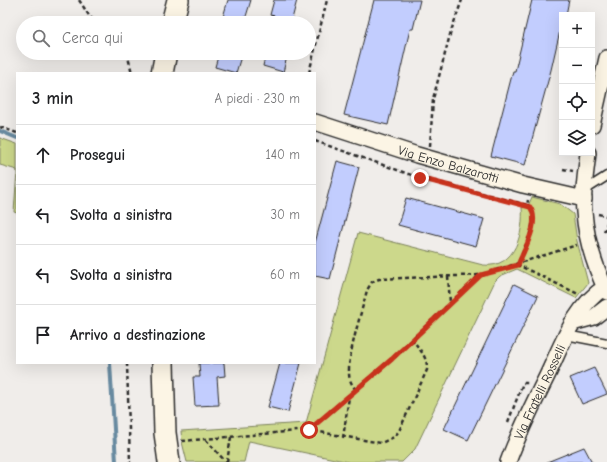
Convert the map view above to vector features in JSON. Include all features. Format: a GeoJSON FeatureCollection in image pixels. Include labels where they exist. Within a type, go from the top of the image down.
{"type":"FeatureCollection","features":[{"type":"Feature","properties":{"kind":"street"},"geometry":{"type":"LineString","coordinates":[[174,16],[178,0]]}},
{"type":"Feature","properties":{"kind":"street"},"geometry":{"type":"LineString","coordinates":[[593,120],[607,58]]}},
{"type":"Feature","properties":{"kind":"street","name":"Via Enzo Balzarotti"},"geometry":{"type":"LineString","coordinates":[[316,122],[429,158],[523,185],[584,194]]}},
{"type":"Feature","properties":{"kind":"street"},"geometry":{"type":"LineString","coordinates":[[588,156],[584,194],[585,226],[589,244],[604,283]]}},
{"type":"Feature","properties":{"kind":"street","name":"Via Fratelli Rosselli"},"geometry":{"type":"LineString","coordinates":[[508,462],[519,433],[569,329],[604,283]]}},
{"type":"Feature","properties":{"kind":"street"},"geometry":{"type":"LineString","coordinates":[[569,329],[601,318],[607,307]]}},
{"type":"Feature","properties":{"kind":"street"},"geometry":{"type":"LineString","coordinates":[[163,364],[165,433],[169,462]]}},
{"type":"Feature","properties":{"kind":"lane"},"geometry":{"type":"LineString","coordinates":[[584,194],[607,176]]}},
{"type":"Feature","properties":{"kind":"lane"},"geometry":{"type":"LineString","coordinates":[[569,329],[607,342]]}},
{"type":"Feature","properties":{"kind":"path"},"geometry":{"type":"LineString","coordinates":[[79,0],[89,16]]}},
{"type":"Feature","properties":{"kind":"path"},"geometry":{"type":"LineString","coordinates":[[316,46],[328,0]]}},
{"type":"Feature","properties":{"kind":"path"},"geometry":{"type":"LineString","coordinates":[[429,158],[433,99],[451,31],[462,0]]}},
{"type":"Feature","properties":{"kind":"path"},"geometry":{"type":"LineString","coordinates":[[129,60],[132,72]]}},
{"type":"Feature","properties":{"kind":"path"},"geometry":{"type":"LineString","coordinates":[[309,72],[312,60]]}},
{"type":"Feature","properties":{"kind":"path"},"geometry":{"type":"LineString","coordinates":[[0,127],[16,133]]}},
{"type":"Feature","properties":{"kind":"path"},"geometry":{"type":"LineString","coordinates":[[316,141],[420,178],[527,205],[533,214],[533,227],[518,265]]}},
{"type":"Feature","properties":{"kind":"path"},"geometry":{"type":"LineString","coordinates":[[527,205],[530,194]]}},
{"type":"Feature","properties":{"kind":"path"},"geometry":{"type":"LineString","coordinates":[[603,215],[607,216]]}},
{"type":"Feature","properties":{"kind":"path"},"geometry":{"type":"LineString","coordinates":[[604,232],[607,223]]}},
{"type":"Feature","properties":{"kind":"path"},"geometry":{"type":"LineString","coordinates":[[356,390],[350,380],[348,372],[367,290],[372,282],[379,279],[481,275],[518,265],[580,244]]}},
{"type":"Feature","properties":{"kind":"path"},"geometry":{"type":"LineString","coordinates":[[518,265],[581,295],[576,300]]}},
{"type":"Feature","properties":{"kind":"path"},"geometry":{"type":"LineString","coordinates":[[309,430],[392,359],[481,275]]}},
{"type":"Feature","properties":{"kind":"path"},"geometry":{"type":"LineString","coordinates":[[448,276],[450,303]]}},
{"type":"Feature","properties":{"kind":"path"},"geometry":{"type":"LineString","coordinates":[[179,441],[206,440],[309,430],[343,438],[381,444],[394,438],[427,370],[425,357],[412,339]]}},
{"type":"Feature","properties":{"kind":"path"},"geometry":{"type":"LineString","coordinates":[[127,364],[130,462]]}},
{"type":"Feature","properties":{"kind":"path"},"geometry":{"type":"LineString","coordinates":[[506,426],[523,383],[535,383]]}},
{"type":"Feature","properties":{"kind":"path"},"geometry":{"type":"LineString","coordinates":[[343,438],[349,396]]}},
{"type":"Feature","properties":{"kind":"path"},"geometry":{"type":"LineString","coordinates":[[226,462],[232,437]]}},
{"type":"Feature","properties":{"kind":"path"},"geometry":{"type":"LineString","coordinates":[[206,440],[226,462]]}},
{"type":"Feature","properties":{"kind":"green space"},"geometry":{"type":"Polygon","coordinates":[[[0,138],[16,144],[16,170],[0,165],[0,138]]]}},
{"type":"Feature","properties":{"kind":"green space"},"geometry":{"type":"Polygon","coordinates":[[[16,184],[16,213],[14,212],[16,184]]]}},
{"type":"Feature","properties":{"kind":"green space"},"geometry":{"type":"Polygon","coordinates":[[[532,197],[560,204],[573,214],[577,241],[588,283],[576,298],[517,269],[500,276],[495,281],[415,449],[402,462],[349,462],[249,441],[244,462],[187,462],[181,431],[306,423],[358,233],[483,265],[494,265],[503,261],[510,255],[516,246],[521,227],[522,207],[528,206],[532,197]]]}},
{"type":"Feature","properties":{"kind":"building"},"geometry":{"type":"Polygon","coordinates":[[[228,0],[251,0],[246,16],[223,16],[228,0]]]}},
{"type":"Feature","properties":{"kind":"building"},"geometry":{"type":"Polygon","coordinates":[[[274,0],[297,0],[293,16],[270,15],[274,0]]]}},
{"type":"Feature","properties":{"kind":"building"},"geometry":{"type":"Polygon","coordinates":[[[374,0],[420,0],[413,29],[410,29],[388,125],[344,115],[374,0]]]}},
{"type":"Feature","properties":{"kind":"building"},"geometry":{"type":"Polygon","coordinates":[[[532,0],[569,0],[567,12],[559,12],[559,35],[525,165],[491,156],[513,71],[515,71],[532,0]]]}},
{"type":"Feature","properties":{"kind":"building"},"geometry":{"type":"Polygon","coordinates":[[[217,60],[240,60],[236,72],[215,67],[217,60]]]}},
{"type":"Feature","properties":{"kind":"building"},"geometry":{"type":"Polygon","coordinates":[[[264,60],[286,60],[283,72],[263,66],[264,60]]]}},
{"type":"Feature","properties":{"kind":"building"},"geometry":{"type":"Polygon","coordinates":[[[337,161],[359,167],[330,279],[316,276],[316,239],[337,161]]]}},
{"type":"Feature","properties":{"kind":"building"},"geometry":{"type":"Polygon","coordinates":[[[406,198],[484,219],[476,246],[398,225],[406,198]]]}},
{"type":"Feature","properties":{"kind":"building"},"geometry":{"type":"Polygon","coordinates":[[[514,284],[538,296],[468,440],[444,429],[514,284]]]}},
{"type":"Feature","properties":{"kind":"building"},"geometry":{"type":"Polygon","coordinates":[[[199,364],[224,364],[225,376],[217,377],[219,405],[195,406],[193,377],[200,377],[199,364]]]}},
{"type":"Feature","properties":{"kind":"building"},"geometry":{"type":"Polygon","coordinates":[[[280,364],[301,364],[288,412],[268,407],[280,364]]]}},
{"type":"Feature","properties":{"kind":"building"},"geometry":{"type":"Polygon","coordinates":[[[594,368],[607,394],[582,404],[570,378],[594,368]]]}},
{"type":"Feature","properties":{"kind":"building"},"geometry":{"type":"Polygon","coordinates":[[[584,447],[592,462],[547,462],[584,447]]]}},
{"type":"Feature","properties":{"kind":"waterway"},"geometry":{"type":"LineString","coordinates":[[0,131],[16,138]]}},
{"type":"Feature","properties":{"kind":"waterway"},"geometry":{"type":"LineString","coordinates":[[110,364],[116,462]]}},
{"type":"Feature","properties":{"kind":"route"},"geometry":{"type":"LineString","coordinates":[[309,430],[392,359],[481,275],[518,265],[533,227],[533,214],[530,207],[420,178]]}}]}
